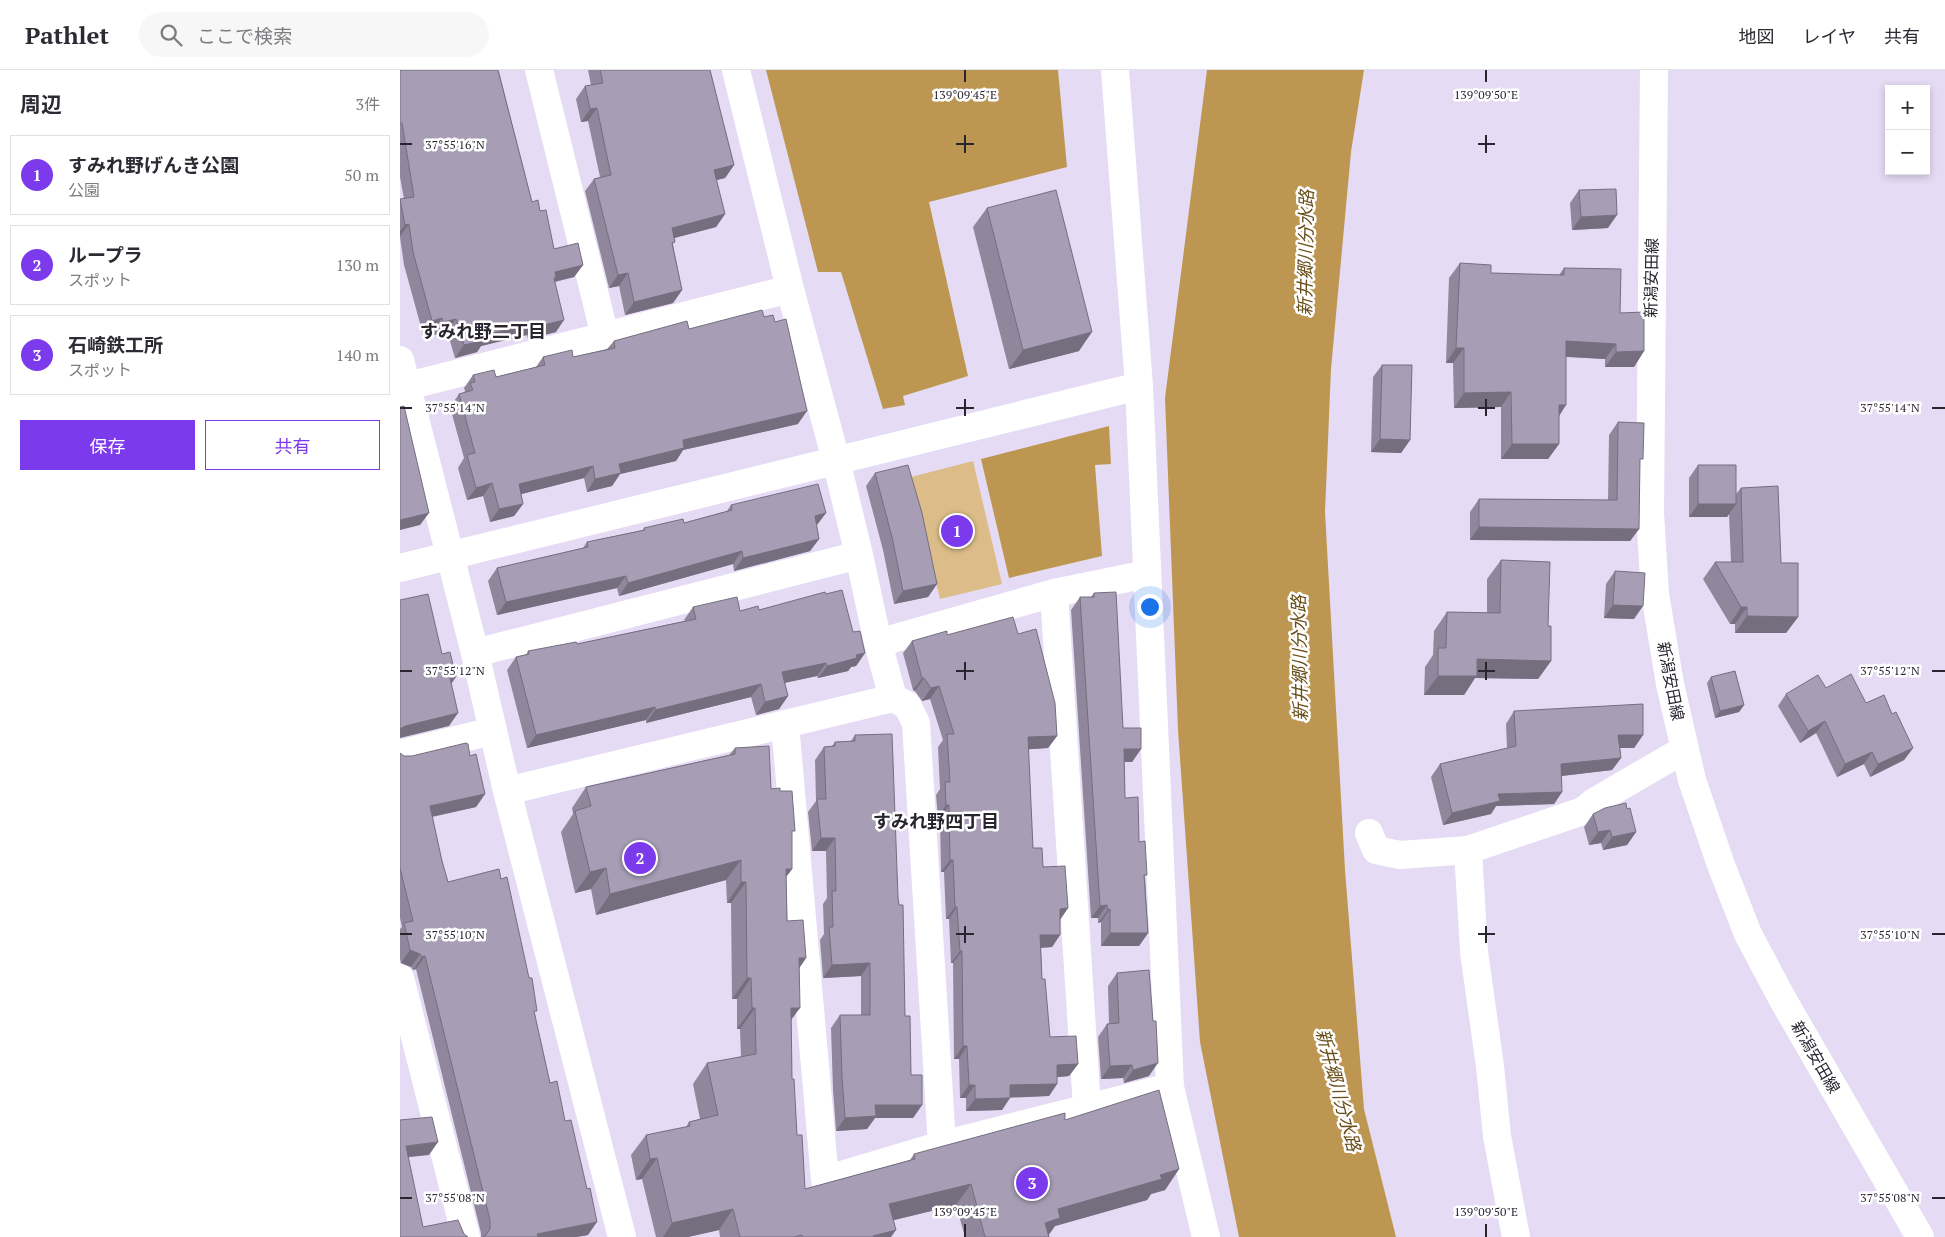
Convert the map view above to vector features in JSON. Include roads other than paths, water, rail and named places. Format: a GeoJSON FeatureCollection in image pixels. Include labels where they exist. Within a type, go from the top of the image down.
{"type":"FeatureCollection","features":[{"type":"Feature","properties":{"kind":"street"},"geometry":{"type":"LineString","coordinates":[[539,70],[605,336]]}},
{"type":"Feature","properties":{"kind":"street"},"geometry":{"type":"LineString","coordinates":[[736,70],[790,289],[836,460],[878,643],[893,698]]}},
{"type":"Feature","properties":{"kind":"street"},"geometry":{"type":"LineString","coordinates":[[1115,70],[1139,386],[1170,1087],[1206,1237]]}},
{"type":"Feature","properties":{"kind":"street","name":"新潟安田線"},"geometry":{"type":"LineString","coordinates":[[1654,70],[1650,513],[1656,594],[1670,684],[1692,780],[1721,865],[1748,934],[1783,1000],[1920,1237]]}},
{"type":"Feature","properties":{"kind":"street"},"geometry":{"type":"LineString","coordinates":[[404,387],[790,289]]}},
{"type":"Feature","properties":{"kind":"street"},"geometry":{"type":"LineString","coordinates":[[400,360],[404,387],[450,555],[507,791],[622,1237]]}},
{"type":"Feature","properties":{"kind":"street"},"geometry":{"type":"LineString","coordinates":[[400,568],[1139,386]]}},
{"type":"Feature","properties":{"kind":"street"},"geometry":{"type":"LineString","coordinates":[[475,653],[859,555]]}},
{"type":"Feature","properties":{"kind":"street"},"geometry":{"type":"LineString","coordinates":[[878,643],[1054,593],[1147,574]]}},
{"type":"Feature","properties":{"kind":"street"},"geometry":{"type":"LineString","coordinates":[[1054,593],[1087,1108]]}},
{"type":"Feature","properties":{"kind":"street"},"geometry":{"type":"LineString","coordinates":[[507,791],[893,698],[907,705],[916,723],[942,1145]]}},
{"type":"Feature","properties":{"kind":"street"},"geometry":{"type":"LineString","coordinates":[[785,724],[825,1180],[942,1145],[1170,1087]]}},
{"type":"Feature","properties":{"kind":"street"},"geometry":{"type":"LineString","coordinates":[[400,754],[492,731]]}},
{"type":"Feature","properties":{"kind":"street"},"geometry":{"type":"LineString","coordinates":[[1369,833],[1376,850],[1400,855],[1468,850],[1583,811],[1594,802],[1685,749]]}},
{"type":"Feature","properties":{"kind":"street"},"geometry":{"type":"LineString","coordinates":[[1468,850],[1474,952],[1490,1066],[1497,1136],[1516,1237]]}},
{"type":"Feature","properties":{"kind":"street"},"geometry":{"type":"LineString","coordinates":[[400,978],[466,1237]]}},
{"type":"Feature","properties":{"kind":"water"},"geometry":{"type":"Polygon","coordinates":[[[766,70],[1058,70],[1067,167],[929,202],[968,376],[903,396],[905,405],[883,409],[841,272],[818,272],[766,70]]]}},
{"type":"Feature","properties":{"kind":"water","name":"新井郷川分水路"},"geometry":{"type":"Polygon","coordinates":[[[1207,70],[1364,70],[1351,152],[1331,369],[1325,512],[1345,870],[1364,1109],[1396,1237],[1239,1237],[1200,1042],[1178,730],[1165,398],[1207,70]]]}},
{"type":"Feature","properties":{"kind":"water"},"geometry":{"type":"Polygon","coordinates":[[[1109,426],[1111,464],[1095,465],[1102,556],[1009,578],[981,459],[1109,426]]]}},
{"type":"Feature","properties":{"kind":"place","name":"すみれ野げんき公園"},"geometry":{"type":"Point","coordinates":[957,531]}},
{"type":"Feature","properties":{"kind":"place","name":"ループラ"},"geometry":{"type":"Point","coordinates":[640,858]}},
{"type":"Feature","properties":{"kind":"place","name":"石崎鉄工所"},"geometry":{"type":"Point","coordinates":[1032,1183]}},
{"type":"Feature","properties":{"kind":"district","name":"すみれ野二丁目"},"geometry":{"type":"Point","coordinates":[483,332]}},
{"type":"Feature","properties":{"kind":"district","name":"すみれ野四丁目"},"geometry":{"type":"Point","coordinates":[936,822]}}]}
